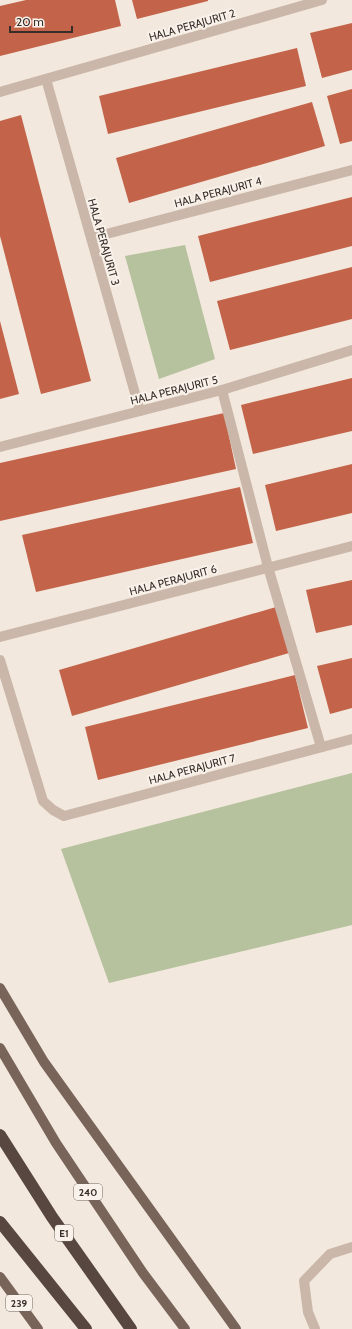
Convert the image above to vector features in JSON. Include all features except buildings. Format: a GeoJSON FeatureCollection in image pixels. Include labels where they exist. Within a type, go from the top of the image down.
{"type":"FeatureCollection","features":[{"type":"Feature","properties":{"kind":"highway","name":"E1"},"geometry":{"type":"LineString","coordinates":[[0,1135],[52,1216],[131,1329]]}},
{"type":"Feature","properties":{"kind":"highway"},"geometry":{"type":"LineString","coordinates":[[0,1222],[86,1329]]}},
{"type":"Feature","properties":{"kind":"main road"},"geometry":{"type":"LineString","coordinates":[[0,988],[44,1062],[236,1329]]}},
{"type":"Feature","properties":{"kind":"main road","name":"240"},"geometry":{"type":"LineString","coordinates":[[0,1048],[56,1143],[143,1272],[185,1329]]}},
{"type":"Feature","properties":{"kind":"main road","name":"239"},"geometry":{"type":"LineString","coordinates":[[0,1277],[38,1329]]}},
{"type":"Feature","properties":{"kind":"street","name":"HALA PERAJURIT 2"},"geometry":{"type":"LineString","coordinates":[[0,92],[322,0]]}},
{"type":"Feature","properties":{"kind":"street","name":"HALA PERAJURIT 3"},"geometry":{"type":"LineString","coordinates":[[46,79],[140,411]]}},
{"type":"Feature","properties":{"kind":"street","name":"HALA PERAJURIT 4"},"geometry":{"type":"LineString","coordinates":[[91,238],[352,170]]}},
{"type":"Feature","properties":{"kind":"street","name":"HALA PERAJURIT 5"},"geometry":{"type":"LineString","coordinates":[[0,447],[222,390],[352,350]]}},
{"type":"Feature","properties":{"kind":"street"},"geometry":{"type":"LineString","coordinates":[[222,390],[268,567],[321,746]]}},
{"type":"Feature","properties":{"kind":"street","name":"HALA PERAJURIT 6"},"geometry":{"type":"LineString","coordinates":[[0,637],[352,546]]}},
{"type":"Feature","properties":{"kind":"street","name":"HALA PERAJURIT 7"},"geometry":{"type":"LineString","coordinates":[[0,660],[43,801],[53,810],[64,816],[321,746],[352,739]]}},
{"type":"Feature","properties":{"kind":"street"},"geometry":{"type":"LineString","coordinates":[[315,1329],[308,1312],[304,1281],[330,1254],[352,1247]]}},
{"type":"Feature","properties":{"kind":"green space"},"geometry":{"type":"Polygon","coordinates":[[[185,245],[215,359],[159,379],[125,256],[185,245]]]}},
{"type":"Feature","properties":{"kind":"green space"},"geometry":{"type":"Polygon","coordinates":[[[352,773],[352,925],[109,983],[61,849],[352,773]]]}}]}
